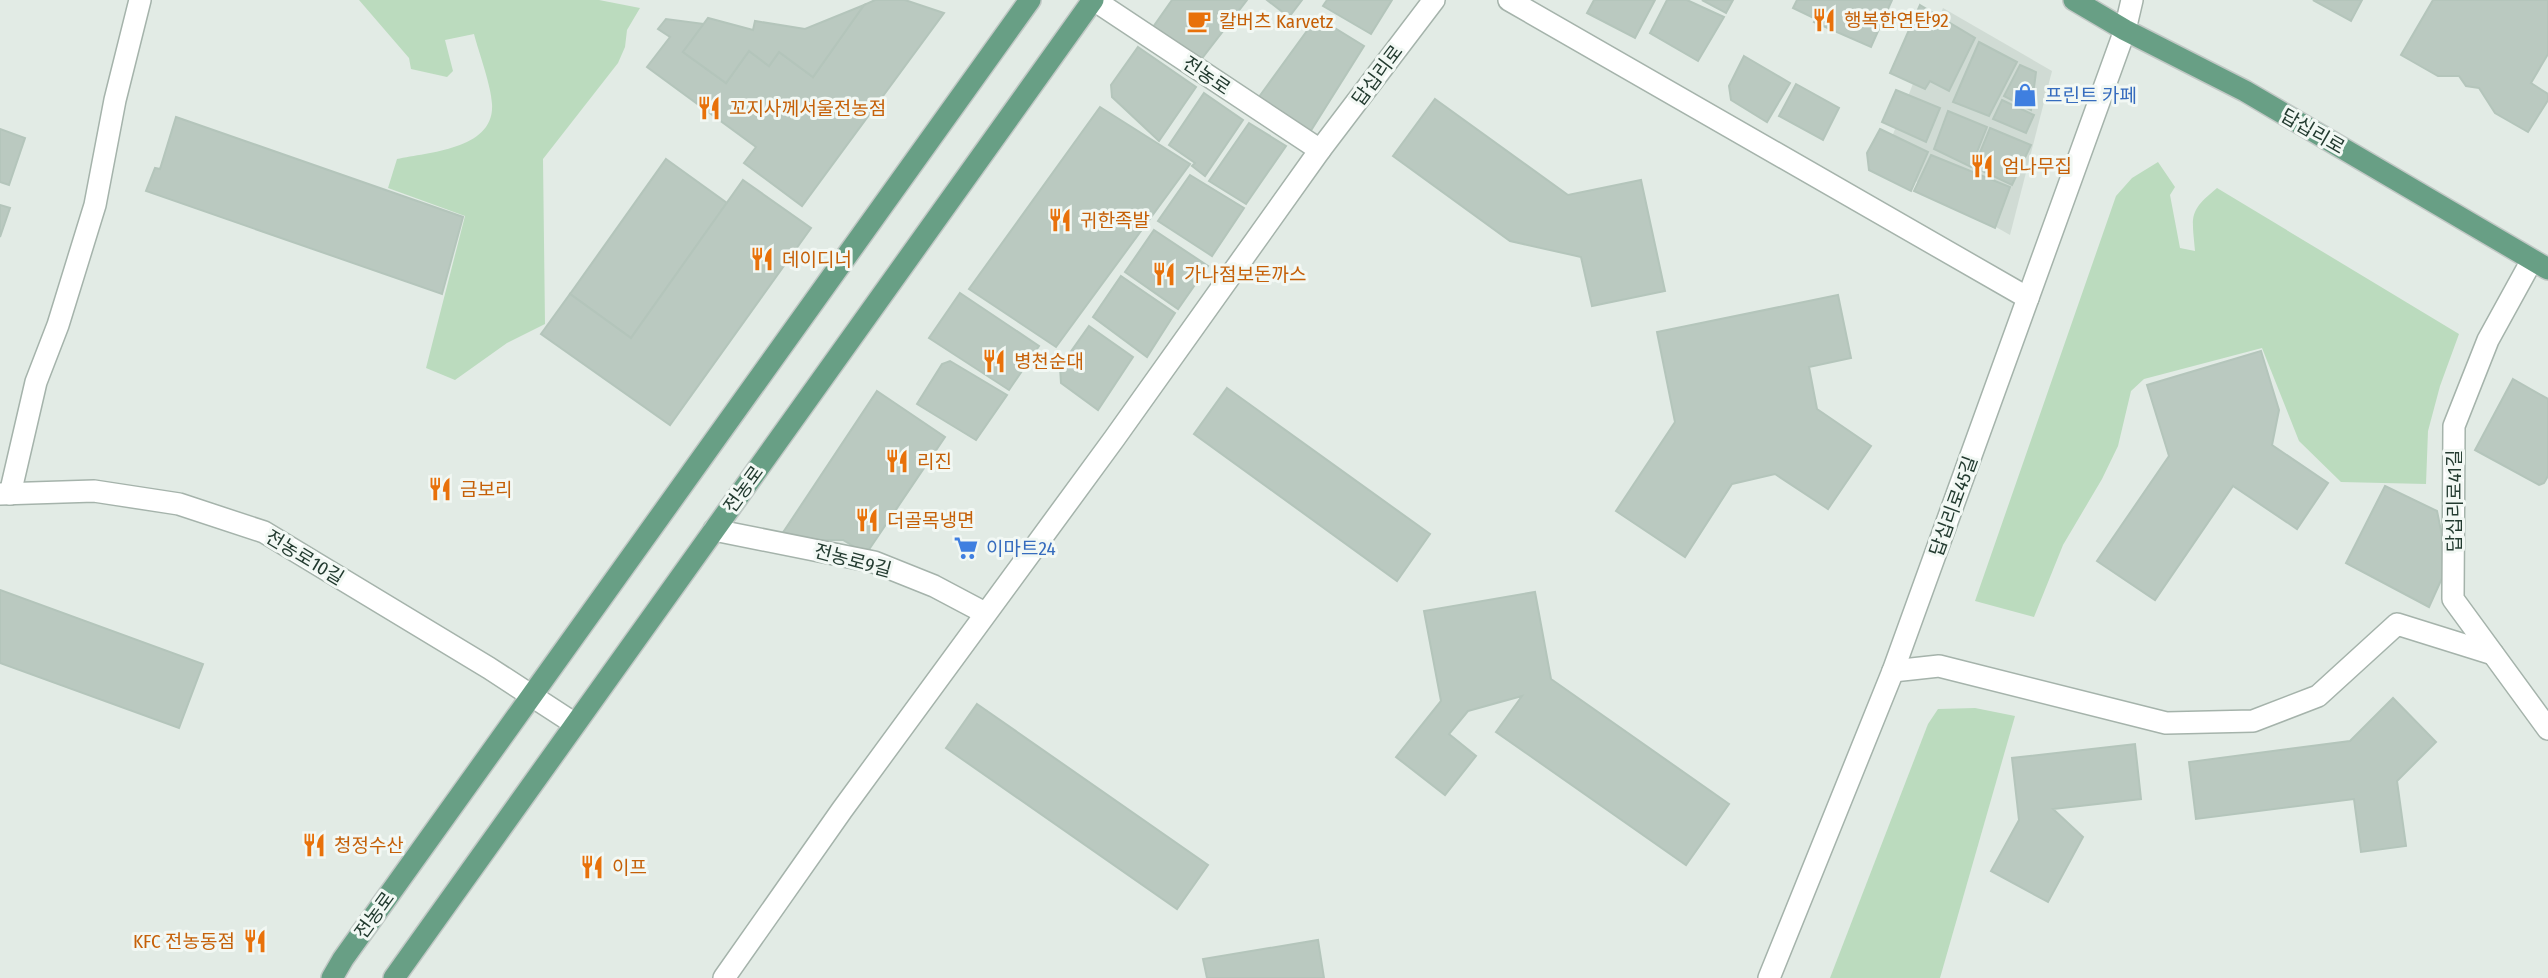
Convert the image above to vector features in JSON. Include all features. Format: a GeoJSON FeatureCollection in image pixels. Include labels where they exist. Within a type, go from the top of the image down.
{"type":"FeatureCollection","features":[{"type":"Feature","properties":{"kind":"main road","name":"전농로"},"geometry":{"type":"LineString","coordinates":[[332,978],[1030,0]]}},
{"type":"Feature","properties":{"kind":"main road","name":"전농로"},"geometry":{"type":"LineString","coordinates":[[394,978],[1093,0]]}},
{"type":"Feature","properties":{"kind":"main road","name":"답십리로"},"geometry":{"type":"LineString","coordinates":[[2074,0],[2124,30],[2245,91],[2540,264]]}},
{"type":"Feature","properties":{"kind":"street"},"geometry":{"type":"LineString","coordinates":[[5,494],[36,382],[58,325],[95,205],[115,100],[140,0]]}},
{"type":"Feature","properties":{"kind":"street","name":"전농로"},"geometry":{"type":"LineString","coordinates":[[1093,0],[1320,150]]}},
{"type":"Feature","properties":{"kind":"street","name":"답십리로"},"geometry":{"type":"LineString","coordinates":[[724,978],[1320,150],[1434,0]]}},
{"type":"Feature","properties":{"kind":"street"},"geometry":{"type":"LineString","coordinates":[[1509,0],[2028,298]]}},
{"type":"Feature","properties":{"kind":"street","name":"답십리로45길"},"geometry":{"type":"LineString","coordinates":[[1769,978],[1893,671],[2124,30],[2132,0]]}},
{"type":"Feature","properties":{"kind":"street","name":"답십리로41길"},"geometry":{"type":"LineString","coordinates":[[2540,264],[2488,340],[2454,426],[2454,599],[2548,729]]}},
{"type":"Feature","properties":{"kind":"street","name":"전농로10길"},"geometry":{"type":"LineString","coordinates":[[5,494],[94,492],[179,504],[264,532],[575,724]]}},
{"type":"Feature","properties":{"kind":"street","name":"전농로9길"},"geometry":{"type":"LineString","coordinates":[[714,530],[874,562],[934,586],[985,613]]}},
{"type":"Feature","properties":{"kind":"street"},"geometry":{"type":"LineString","coordinates":[[1893,671],[1939,666],[2166,723],[2253,721],[2318,696],[2397,624],[2493,654]]}},
{"type":"Feature","properties":{"kind":"shaded area"},"geometry":{"type":"Polygon","coordinates":[[[1943,8],[2052,71],[2010,235],[1882,162],[1943,8]]]}},
{"type":"Feature","properties":{"kind":"green space"},"geometry":{"type":"Polygon","coordinates":[[[359,0],[599,0],[640,8],[627,30],[625,47],[618,63],[543,159],[545,324],[507,343],[455,380],[426,368],[465,216],[388,188],[397,159],[458,146],[483,131],[490,119],[492,104],[487,79],[474,34],[445,40],[453,71],[447,77],[411,69],[409,58],[359,0]]]}},
{"type":"Feature","properties":{"kind":"green space"},"geometry":{"type":"Polygon","coordinates":[[[2158,162],[2175,187],[2170,195],[2180,248],[2195,251],[2194,215],[2201,203],[2217,188],[2459,334],[2440,386],[2428,431],[2426,484],[2341,482],[2299,441],[2262,348],[2144,379],[2131,391],[2118,446],[2063,545],[2034,617],[1975,601],[2116,196],[2132,178],[2158,162]]]}},
{"type":"Feature","properties":{"kind":"green space"},"geometry":{"type":"Polygon","coordinates":[[[1975,708],[2015,716],[1940,978],[1830,978],[1928,724],[1938,709],[1975,708]]]}},
{"type":"Feature","properties":{"kind":"building"},"geometry":{"type":"Polygon","coordinates":[[[875,0],[905,0],[944,13],[802,206],[744,163],[756,147],[647,67],[670,37],[658,29],[666,19],[704,24],[683,52],[726,83],[749,51],[769,66],[779,52],[813,77],[864,5],[875,0]]]}},
{"type":"Feature","properties":{"kind":"building"},"geometry":{"type":"Polygon","coordinates":[[[1172,0],[1247,0],[1200,61],[1151,30],[1172,0]]]}},
{"type":"Feature","properties":{"kind":"building"},"geometry":{"type":"Polygon","coordinates":[[[1267,0],[1302,0],[1289,17],[1267,0]]]}},
{"type":"Feature","properties":{"kind":"building"},"geometry":{"type":"Polygon","coordinates":[[[1327,0],[1392,0],[1371,34],[1323,6],[1327,0]]]}},
{"type":"Feature","properties":{"kind":"building"},"geometry":{"type":"Polygon","coordinates":[[[1594,0],[1655,0],[1635,38],[1587,13],[1594,0]]]}},
{"type":"Feature","properties":{"kind":"building"},"geometry":{"type":"Polygon","coordinates":[[[1667,0],[1687,0],[1724,17],[1698,61],[1650,33],[1667,0]]]}},
{"type":"Feature","properties":{"kind":"building"},"geometry":{"type":"Polygon","coordinates":[[[1702,0],[1733,0],[1726,13],[1702,0]]]}},
{"type":"Feature","properties":{"kind":"building"},"geometry":{"type":"Polygon","coordinates":[[[1797,0],[1892,0],[1871,47],[1814,22],[1816,19],[1793,8],[1797,0]]]}},
{"type":"Feature","properties":{"kind":"building"},"geometry":{"type":"Polygon","coordinates":[[[2313,0],[2362,0],[2351,21],[2313,0]]]}},
{"type":"Feature","properties":{"kind":"building"},"geometry":{"type":"Polygon","coordinates":[[[2433,0],[2548,0],[2548,54],[2531,83],[2548,94],[2548,100],[2528,132],[2495,113],[2479,88],[2466,86],[2459,76],[2438,76],[2401,55],[2433,0]]]}},
{"type":"Feature","properties":{"kind":"building"},"geometry":{"type":"Polygon","coordinates":[[[864,5],[813,77],[779,52],[769,66],[749,51],[726,83],[683,52],[708,18],[753,30],[755,21],[805,29],[864,5]]]}},
{"type":"Feature","properties":{"kind":"building"},"geometry":{"type":"Polygon","coordinates":[[[1920,5],[1975,38],[1949,91],[1930,81],[1925,89],[1890,73],[1920,5]]]}},
{"type":"Feature","properties":{"kind":"building"},"geometry":{"type":"Polygon","coordinates":[[[1317,17],[1364,46],[1310,132],[1259,97],[1317,17]]]}},
{"type":"Feature","properties":{"kind":"building"},"geometry":{"type":"Polygon","coordinates":[[[1979,42],[2017,62],[1989,116],[1953,102],[1979,42]]]}},
{"type":"Feature","properties":{"kind":"building"},"geometry":{"type":"Polygon","coordinates":[[[1138,47],[1196,87],[1159,141],[1112,97],[1111,85],[1138,47]]]}},
{"type":"Feature","properties":{"kind":"building"},"geometry":{"type":"Polygon","coordinates":[[[1744,56],[1790,83],[1767,122],[1731,100],[1729,86],[1744,56]]]}},
{"type":"Feature","properties":{"kind":"building"},"geometry":{"type":"Polygon","coordinates":[[[2020,65],[2036,72],[2031,110],[2004,96],[2020,65]]]}},
{"type":"Feature","properties":{"kind":"building"},"geometry":{"type":"Polygon","coordinates":[[[1796,84],[1839,108],[1823,140],[1779,116],[1796,84]]]}},
{"type":"Feature","properties":{"kind":"building"},"geometry":{"type":"Polygon","coordinates":[[[1896,90],[1940,108],[1926,142],[1882,122],[1896,90]]]}},
{"type":"Feature","properties":{"kind":"building"},"geometry":{"type":"Polygon","coordinates":[[[1204,93],[1243,120],[1205,176],[1192,166],[1195,163],[1169,145],[1204,93]]]}},
{"type":"Feature","properties":{"kind":"building"},"geometry":{"type":"Polygon","coordinates":[[[1435,99],[1568,195],[1641,180],[1665,291],[1592,306],[1581,257],[1510,241],[1393,156],[1435,99]]]}},
{"type":"Feature","properties":{"kind":"building"},"geometry":{"type":"Polygon","coordinates":[[[2002,100],[2034,115],[2026,133],[1993,119],[2002,100]]]}},
{"type":"Feature","properties":{"kind":"building"},"geometry":{"type":"Polygon","coordinates":[[[1100,107],[1190,164],[1056,347],[969,289],[1100,107]]]}},
{"type":"Feature","properties":{"kind":"building"},"geometry":{"type":"Polygon","coordinates":[[[1948,111],[1987,127],[1971,167],[1934,149],[1948,111]]]}},
{"type":"Feature","properties":{"kind":"building"},"geometry":{"type":"Polygon","coordinates":[[[176,117],[463,217],[442,294],[146,191],[155,168],[160,169],[176,117]]]}},
{"type":"Feature","properties":{"kind":"building"},"geometry":{"type":"Polygon","coordinates":[[[1249,123],[1286,146],[1246,204],[1209,181],[1249,123]]]}},
{"type":"Feature","properties":{"kind":"building"},"geometry":{"type":"Polygon","coordinates":[[[1990,128],[2031,145],[2012,185],[1974,167],[1990,128]]]}},
{"type":"Feature","properties":{"kind":"building"},"geometry":{"type":"Polygon","coordinates":[[[0,129],[25,138],[9,185],[0,182],[0,129]]]}},
{"type":"Feature","properties":{"kind":"building"},"geometry":{"type":"Polygon","coordinates":[[[1880,129],[1928,152],[1911,191],[1869,170],[1867,153],[1880,129]]]}},
{"type":"Feature","properties":{"kind":"building"},"geometry":{"type":"Polygon","coordinates":[[[1931,155],[2010,187],[1995,228],[1914,191],[1931,155]]]}},
{"type":"Feature","properties":{"kind":"building"},"geometry":{"type":"Polygon","coordinates":[[[666,159],[727,203],[631,338],[570,294],[666,159]]]}},
{"type":"Feature","properties":{"kind":"building"},"geometry":{"type":"Polygon","coordinates":[[[1190,175],[1244,208],[1212,256],[1158,221],[1190,175]]]}},
{"type":"Feature","properties":{"kind":"building"},"geometry":{"type":"Polygon","coordinates":[[[743,180],[811,228],[670,425],[541,334],[570,294],[631,338],[743,180]]]}},
{"type":"Feature","properties":{"kind":"building"},"geometry":{"type":"Polygon","coordinates":[[[0,205],[10,208],[0,237],[0,205]]]}},
{"type":"Feature","properties":{"kind":"building"},"geometry":{"type":"Polygon","coordinates":[[[1154,230],[1208,266],[1178,309],[1125,272],[1154,230]]]}},
{"type":"Feature","properties":{"kind":"building"},"geometry":{"type":"Polygon","coordinates":[[[1121,276],[1175,313],[1147,357],[1093,317],[1121,276]]]}},
{"type":"Feature","properties":{"kind":"building"},"geometry":{"type":"Polygon","coordinates":[[[960,293],[1039,346],[1009,390],[929,338],[960,293]]]}},
{"type":"Feature","properties":{"kind":"building"},"geometry":{"type":"Polygon","coordinates":[[[1838,295],[1851,358],[1809,367],[1817,409],[1871,446],[1828,509],[1775,474],[1732,484],[1685,557],[1616,511],[1675,422],[1657,332],[1838,295]]]}},
{"type":"Feature","properties":{"kind":"building"},"geometry":{"type":"Polygon","coordinates":[[[1089,326],[1133,357],[1098,410],[1061,383],[1060,367],[1089,326]]]}},
{"type":"Feature","properties":{"kind":"building"},"geometry":{"type":"Polygon","coordinates":[[[2261,351],[2279,410],[2272,445],[2328,483],[2297,529],[2233,486],[2155,600],[2097,561],[2169,456],[2147,385],[2261,351]]]}},
{"type":"Feature","properties":{"kind":"building"},"geometry":{"type":"Polygon","coordinates":[[[950,361],[1007,395],[976,440],[917,404],[942,364],[950,361]]]}},
{"type":"Feature","properties":{"kind":"building"},"geometry":{"type":"Polygon","coordinates":[[[2513,379],[2548,399],[2548,476],[2544,483],[2539,485],[2475,450],[2513,379]]]}},
{"type":"Feature","properties":{"kind":"building"},"geometry":{"type":"Polygon","coordinates":[[[1227,388],[1430,534],[1397,581],[1194,434],[1227,388]]]}},
{"type":"Feature","properties":{"kind":"building"},"geometry":{"type":"Polygon","coordinates":[[[877,391],[945,437],[866,554],[843,540],[778,540],[877,391]]]}},
{"type":"Feature","properties":{"kind":"building"},"geometry":{"type":"Polygon","coordinates":[[[2385,486],[2437,511],[2448,565],[2429,607],[2346,563],[2385,486]]]}},
{"type":"Feature","properties":{"kind":"building"},"geometry":{"type":"Polygon","coordinates":[[[0,590],[203,664],[179,728],[0,663],[0,590]]]}},
{"type":"Feature","properties":{"kind":"building"},"geometry":{"type":"Polygon","coordinates":[[[1535,592],[1551,679],[1729,804],[1686,865],[1496,732],[1522,696],[1468,711],[1449,734],[1476,756],[1445,795],[1396,757],[1441,701],[1424,611],[1535,592]]]}},
{"type":"Feature","properties":{"kind":"building"},"geometry":{"type":"Polygon","coordinates":[[[2393,698],[2436,742],[2397,781],[2406,846],[2361,852],[2354,799],[2196,819],[2189,762],[2350,741],[2393,698]]]}},
{"type":"Feature","properties":{"kind":"building"},"geometry":{"type":"Polygon","coordinates":[[[977,704],[1208,865],[1177,909],[946,748],[977,704]]]}},
{"type":"Feature","properties":{"kind":"building"},"geometry":{"type":"Polygon","coordinates":[[[2135,744],[2141,799],[2053,809],[2083,837],[2048,902],[1991,871],[2019,820],[2012,758],[2135,744]]]}},
{"type":"Feature","properties":{"kind":"building"},"geometry":{"type":"Polygon","coordinates":[[[1318,940],[1324,978],[1207,978],[1203,959],[1318,940]]]}},
{"type":"Feature","properties":{"kind":"place","name":"행복한연탄92"},"geometry":{"type":"Point","coordinates":[1824,20]}},
{"type":"Feature","properties":{"kind":"place","name":"칼버츠 Karvetz"},"geometry":{"type":"Point","coordinates":[1199,21]}},
{"type":"Feature","properties":{"kind":"place","name":"프린트 카페"},"geometry":{"type":"Point","coordinates":[2025,95]}},
{"type":"Feature","properties":{"kind":"place","name":"꼬지사께서울전농점"},"geometry":{"type":"Point","coordinates":[709,108]}},
{"type":"Feature","properties":{"kind":"place","name":"엄나무집"},"geometry":{"type":"Point","coordinates":[1982,166]}},
{"type":"Feature","properties":{"kind":"place","name":"귀한족발"},"geometry":{"type":"Point","coordinates":[1060,220]}},
{"type":"Feature","properties":{"kind":"place","name":"데이디너"},"geometry":{"type":"Point","coordinates":[762,259]}},
{"type":"Feature","properties":{"kind":"place","name":"가나점보돈까스"},"geometry":{"type":"Point","coordinates":[1164,274]}},
{"type":"Feature","properties":{"kind":"place","name":"병천순대"},"geometry":{"type":"Point","coordinates":[994,361]}},
{"type":"Feature","properties":{"kind":"place","name":"리진"},"geometry":{"type":"Point","coordinates":[897,461]}},
{"type":"Feature","properties":{"kind":"place","name":"금보리"},"geometry":{"type":"Point","coordinates":[440,489]}},
{"type":"Feature","properties":{"kind":"place","name":"더골목냉면"},"geometry":{"type":"Point","coordinates":[867,520]}},
{"type":"Feature","properties":{"kind":"place","name":"이마트24"},"geometry":{"type":"Point","coordinates":[966,548]}},
{"type":"Feature","properties":{"kind":"place","name":"청정수산"},"geometry":{"type":"Point","coordinates":[314,845]}},
{"type":"Feature","properties":{"kind":"place","name":"이프"},"geometry":{"type":"Point","coordinates":[592,867]}},
{"type":"Feature","properties":{"kind":"place","name":"KFC 전농동점"},"geometry":{"type":"Point","coordinates":[255,941]}}]}
